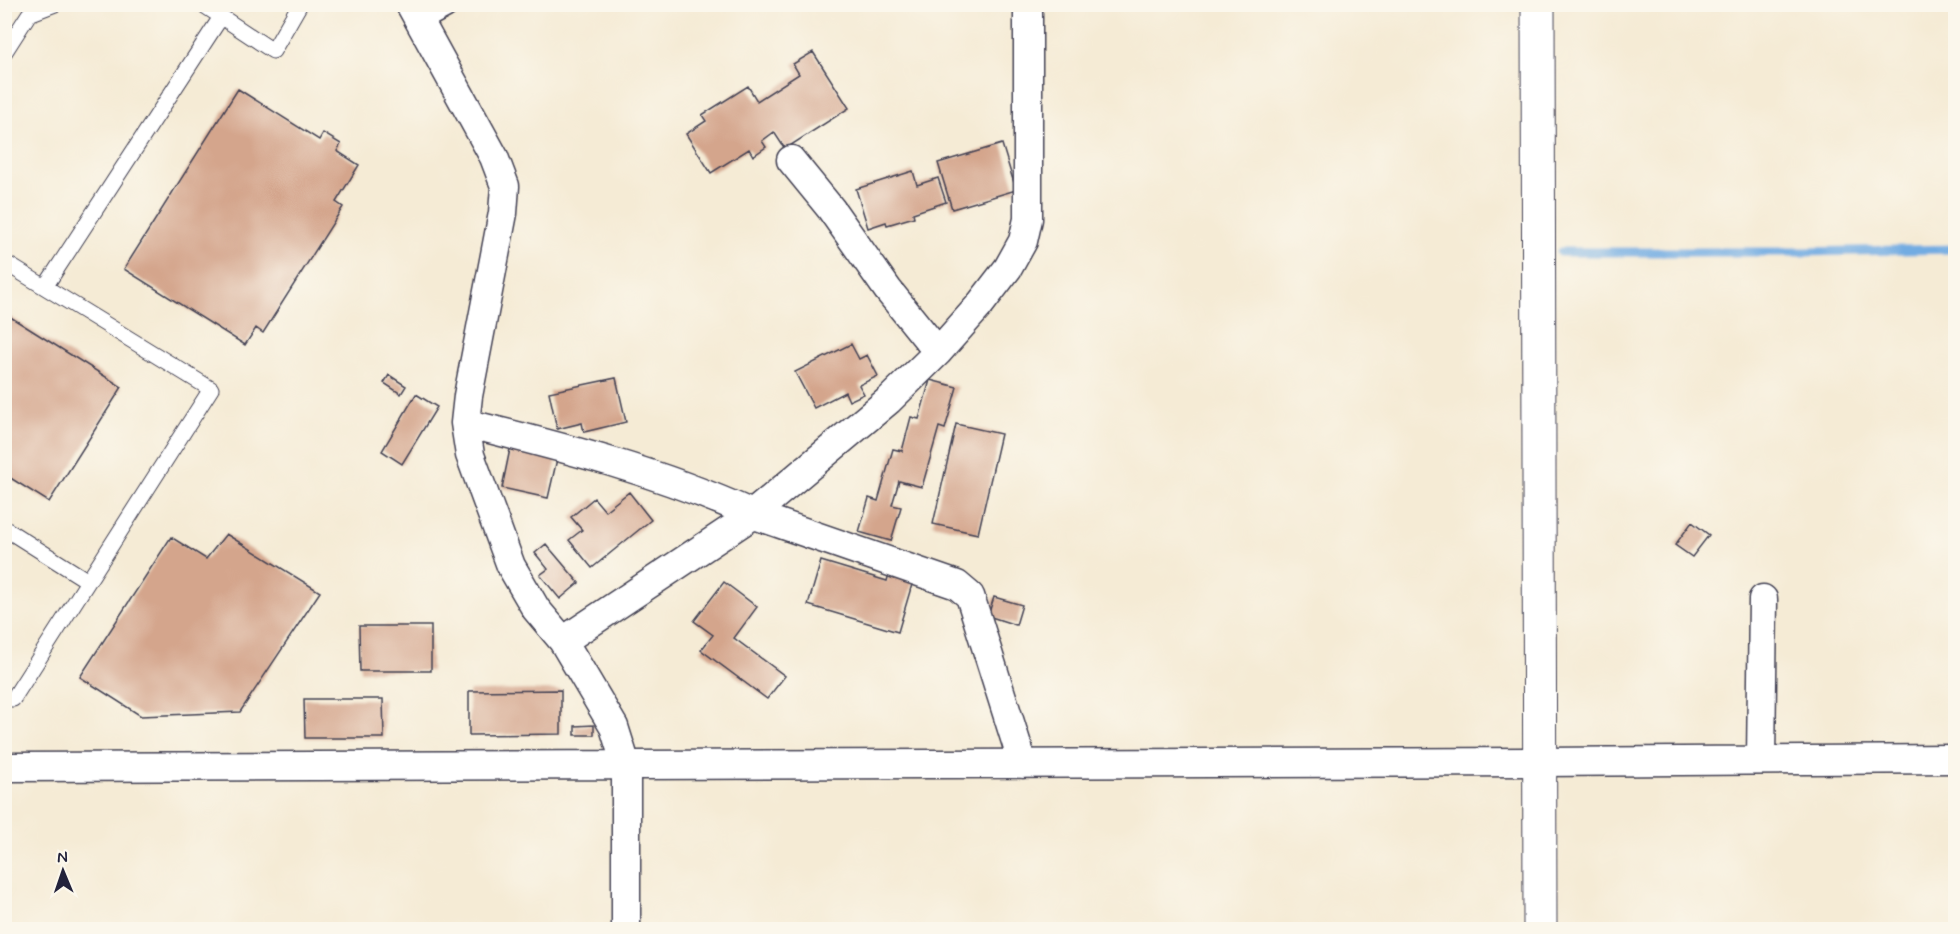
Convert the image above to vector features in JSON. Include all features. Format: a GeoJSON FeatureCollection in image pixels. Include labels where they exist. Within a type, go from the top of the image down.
{"type":"FeatureCollection","features":[{"type":"Feature","properties":{"kind":"street"},"geometry":{"type":"LineString","coordinates":[[444,4],[414,11],[494,157],[505,186],[503,213],[468,396],[465,423],[470,455],[511,566],[536,609],[563,641],[614,728],[626,765],[626,930]]}},
{"type":"Feature","properties":{"kind":"street"},"geometry":{"type":"LineString","coordinates":[[563,641],[752,514],[889,400],[938,352],[978,307],[1008,268],[1023,241],[1028,219],[1028,4]]}},
{"type":"Feature","properties":{"kind":"street"},"geometry":{"type":"LineString","coordinates":[[1538,4],[1540,930]]}},
{"type":"Feature","properties":{"kind":"street"},"geometry":{"type":"LineString","coordinates":[[791,160],[831,209],[888,290],[938,352]]}},
{"type":"Feature","properties":{"kind":"street"},"geometry":{"type":"LineString","coordinates":[[465,423],[563,447],[646,473],[719,499],[752,514],[957,585],[970,596],[1023,764]]}},
{"type":"Feature","properties":{"kind":"street"},"geometry":{"type":"LineString","coordinates":[[1761,760],[1763,599]]}},
{"type":"Feature","properties":{"kind":"street"},"geometry":{"type":"LineString","coordinates":[[4,767],[1956,759]]}},
{"type":"Feature","properties":{"kind":"lane"},"geometry":{"type":"LineString","coordinates":[[4,53],[29,14],[55,4]]}},
{"type":"Feature","properties":{"kind":"lane"},"geometry":{"type":"LineString","coordinates":[[202,4],[273,51],[300,4]]}},
{"type":"Feature","properties":{"kind":"lane"},"geometry":{"type":"LineString","coordinates":[[45,287],[221,17]]}},
{"type":"Feature","properties":{"kind":"lane"},"geometry":{"type":"LineString","coordinates":[[4,262],[211,389],[13,699],[4,699]]}},
{"type":"Feature","properties":{"kind":"lane"},"geometry":{"type":"LineString","coordinates":[[4,528],[88,581]]}},
{"type":"Feature","properties":{"kind":"building"},"geometry":{"type":"Polygon","coordinates":[[[813,52],[849,108],[785,149],[774,132],[762,141],[766,147],[753,156],[749,149],[711,173],[686,134],[706,121],[702,115],[748,86],[757,101],[799,74],[793,64],[813,52]]]}},
{"type":"Feature","properties":{"kind":"building"},"geometry":{"type":"Polygon","coordinates":[[[238,89],[319,140],[323,133],[341,144],[337,151],[359,165],[336,202],[343,207],[263,333],[256,328],[245,345],[124,269],[238,89]]]}},
{"type":"Feature","properties":{"kind":"building"},"geometry":{"type":"Polygon","coordinates":[[[1002,144],[1016,190],[952,209],[938,163],[1002,144]]]}},
{"type":"Feature","properties":{"kind":"building"},"geometry":{"type":"Polygon","coordinates":[[[913,171],[917,185],[938,178],[946,202],[913,213],[914,217],[868,228],[856,189],[913,171]]]}},
{"type":"Feature","properties":{"kind":"building"},"geometry":{"type":"Polygon","coordinates":[[[4,313],[122,387],[49,502],[4,474],[4,313]]]}},
{"type":"Feature","properties":{"kind":"building"},"geometry":{"type":"Polygon","coordinates":[[[851,344],[859,359],[867,355],[878,376],[859,385],[864,394],[849,401],[845,392],[814,408],[795,372],[851,344]]]}},
{"type":"Feature","properties":{"kind":"building"},"geometry":{"type":"Polygon","coordinates":[[[389,375],[406,386],[401,394],[384,383],[389,375]]]}},
{"type":"Feature","properties":{"kind":"building"},"geometry":{"type":"Polygon","coordinates":[[[616,378],[626,422],[584,432],[582,423],[557,429],[549,392],[616,378]]]}},
{"type":"Feature","properties":{"kind":"building"},"geometry":{"type":"Polygon","coordinates":[[[930,380],[957,387],[945,429],[939,427],[922,487],[899,481],[892,505],[901,507],[891,541],[859,532],[869,498],[878,501],[893,449],[902,451],[911,417],[919,419],[930,380]]]}},
{"type":"Feature","properties":{"kind":"building"},"geometry":{"type":"Polygon","coordinates":[[[416,394],[437,407],[402,464],[382,451],[416,394]]]}},
{"type":"Feature","properties":{"kind":"building"},"geometry":{"type":"Polygon","coordinates":[[[956,424],[1001,434],[978,534],[933,524],[956,424]]]}},
{"type":"Feature","properties":{"kind":"building"},"geometry":{"type":"Polygon","coordinates":[[[510,449],[557,459],[548,498],[502,488],[510,449]]]}},
{"type":"Feature","properties":{"kind":"building"},"geometry":{"type":"Polygon","coordinates":[[[629,492],[651,520],[592,568],[569,540],[582,530],[571,517],[594,498],[605,511],[629,492]]]}},
{"type":"Feature","properties":{"kind":"building"},"geometry":{"type":"Polygon","coordinates":[[[1692,522],[1709,535],[1692,557],[1675,545],[1692,522]]]}},
{"type":"Feature","properties":{"kind":"building"},"geometry":{"type":"Polygon","coordinates":[[[226,534],[320,592],[240,712],[141,716],[80,677],[171,537],[206,559],[226,534]]]}},
{"type":"Feature","properties":{"kind":"building"},"geometry":{"type":"Polygon","coordinates":[[[546,544],[579,583],[560,599],[540,575],[548,569],[535,553],[546,544]]]}},
{"type":"Feature","properties":{"kind":"building"},"geometry":{"type":"Polygon","coordinates":[[[821,561],[887,581],[889,574],[913,581],[898,632],[808,605],[821,561]]]}},
{"type":"Feature","properties":{"kind":"building"},"geometry":{"type":"Polygon","coordinates":[[[724,582],[757,607],[734,638],[785,676],[767,699],[701,650],[713,635],[694,621],[724,582]]]}},
{"type":"Feature","properties":{"kind":"building"},"geometry":{"type":"Polygon","coordinates":[[[994,597],[1022,605],[1016,625],[988,616],[994,597]]]}},
{"type":"Feature","properties":{"kind":"building"},"geometry":{"type":"Polygon","coordinates":[[[359,626],[431,626],[431,671],[360,671],[359,626]]]}},
{"type":"Feature","properties":{"kind":"building"},"geometry":{"type":"Polygon","coordinates":[[[561,690],[561,734],[469,735],[469,691],[561,690]]]}},
{"type":"Feature","properties":{"kind":"building"},"geometry":{"type":"Polygon","coordinates":[[[304,699],[383,699],[384,738],[305,738],[304,699]]]}},
{"type":"Feature","properties":{"kind":"building"},"geometry":{"type":"Polygon","coordinates":[[[594,725],[594,735],[575,735],[575,726],[594,725]]]}},
{"type":"Feature","properties":{"kind":"waterway"},"geometry":{"type":"LineString","coordinates":[[1561,252],[1800,252],[1956,249]]}}]}
